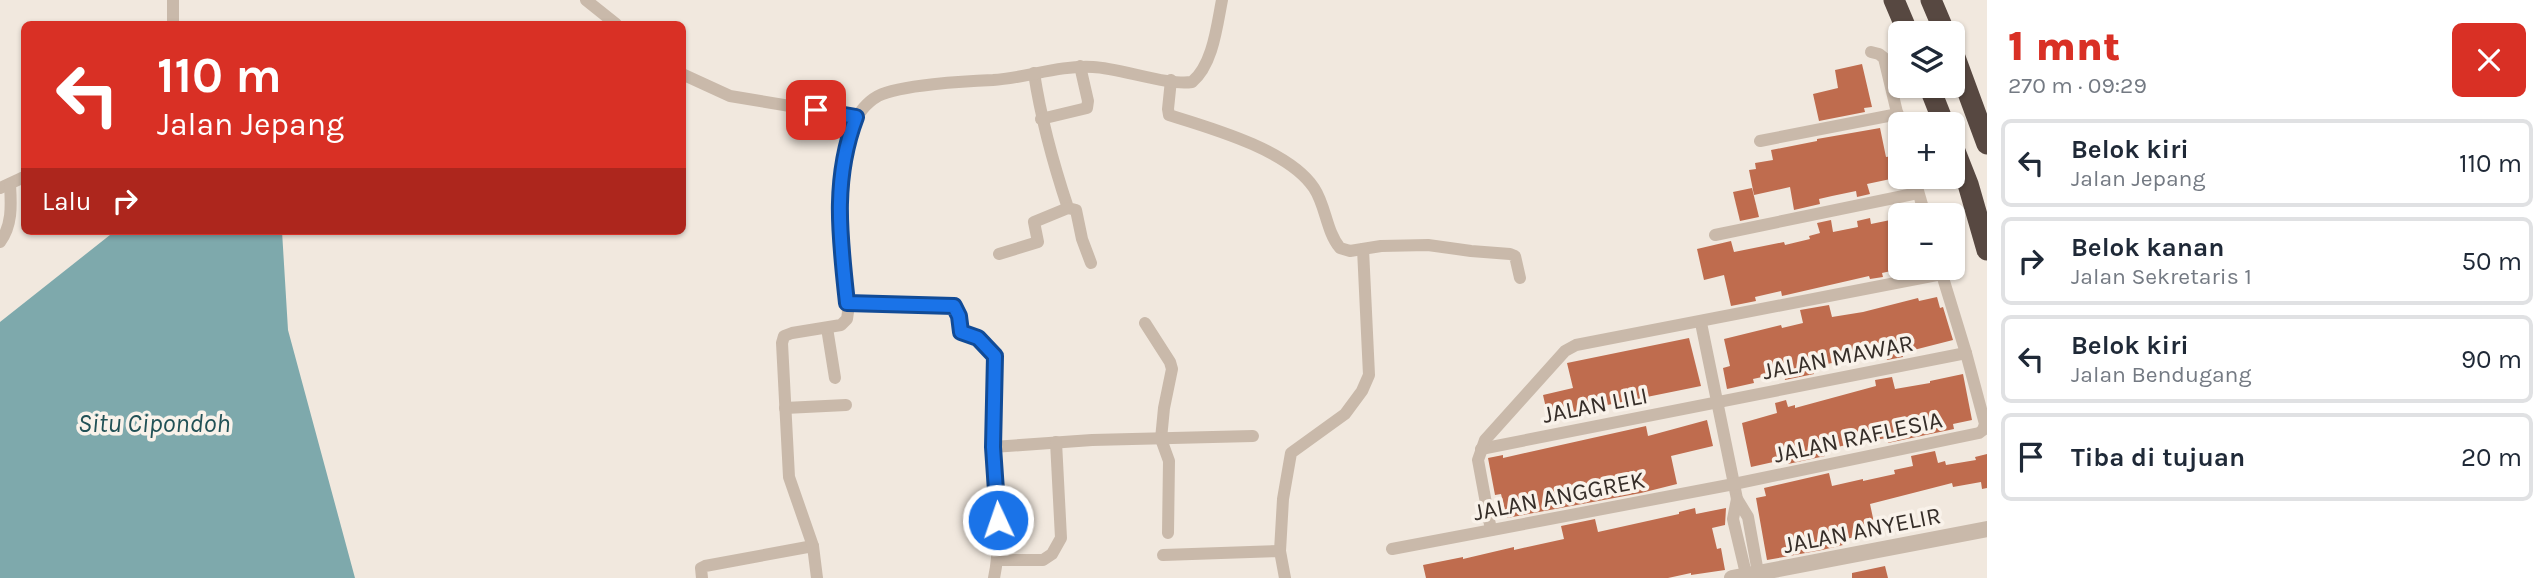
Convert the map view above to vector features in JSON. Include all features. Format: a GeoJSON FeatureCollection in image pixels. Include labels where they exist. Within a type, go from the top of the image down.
{"type":"FeatureCollection","features":[{"type":"Feature","properties":{"kind":"highway"},"geometry":{"type":"LineString","coordinates":[[1894,0],[1903,21]]}},
{"type":"Feature","properties":{"kind":"highway"},"geometry":{"type":"LineString","coordinates":[[1931,0],[1940,21]]}},
{"type":"Feature","properties":{"kind":"highway"},"geometry":{"type":"LineString","coordinates":[[1945,0],[1950,21]]}},
{"type":"Feature","properties":{"kind":"highway"},"geometry":{"type":"LineString","coordinates":[[1965,83],[1987,144]]}},
{"type":"Feature","properties":{"kind":"highway"},"geometry":{"type":"LineString","coordinates":[[1965,176],[1987,250]]}},
{"type":"Feature","properties":{"kind":"street"},"geometry":{"type":"LineString","coordinates":[[173,0],[173,21]]}},
{"type":"Feature","properties":{"kind":"street"},"geometry":{"type":"LineString","coordinates":[[586,0],[612,21]]}},
{"type":"Feature","properties":{"kind":"street"},"geometry":{"type":"LineString","coordinates":[[817,578],[813,546],[792,490],[782,343],[784,336],[792,333],[845,323],[848,312],[839,228],[840,177],[844,153],[856,117],[878,96],[955,82],[999,79],[1080,66],[1192,82],[1207,60],[1222,0]]}},
{"type":"Feature","properties":{"kind":"street"},"geometry":{"type":"LineString","coordinates":[[1871,52],[1884,58],[1897,112]]}},
{"type":"Feature","properties":{"kind":"street"},"geometry":{"type":"LineString","coordinates":[[1041,120],[1087,108],[1080,66]]}},
{"type":"Feature","properties":{"kind":"street"},"geometry":{"type":"LineString","coordinates":[[1034,73],[1041,120],[1068,208]]}},
{"type":"Feature","properties":{"kind":"street"},"geometry":{"type":"LineString","coordinates":[[686,76],[730,96],[856,117]]}},
{"type":"Feature","properties":{"kind":"street"},"geometry":{"type":"LineString","coordinates":[[1171,80],[1169,115],[1237,137],[1300,173],[1315,189],[1338,246],[1350,251],[1381,246],[1428,245],[1510,254],[1518,261],[1520,278]]}},
{"type":"Feature","properties":{"kind":"street"},"geometry":{"type":"LineString","coordinates":[[1760,141],[1888,122]]}},
{"type":"Feature","properties":{"kind":"street"},"geometry":{"type":"LineString","coordinates":[[0,242],[8,226],[5,186],[21,178]]}},
{"type":"Feature","properties":{"kind":"street"},"geometry":{"type":"LineString","coordinates":[[1917,189],[1921,203]]}},
{"type":"Feature","properties":{"kind":"street"},"geometry":{"type":"LineString","coordinates":[[1715,235],[1918,193]]}},
{"type":"Feature","properties":{"kind":"street"},"geometry":{"type":"LineString","coordinates":[[999,254],[1038,242],[1034,222],[1068,208],[1076,211],[1091,263]]}},
{"type":"Feature","properties":{"kind":"street"},"geometry":{"type":"LineString","coordinates":[[1285,578],[1280,551],[1283,499],[1291,453],[1345,414],[1362,391],[1369,375],[1363,249]]}},
{"type":"Feature","properties":{"kind":"street"},"geometry":{"type":"LineString","coordinates":[[1492,530],[1478,460],[1481,449],[1502,420],[1565,351],[1576,345],[1701,323],[1899,280]]}},
{"type":"Feature","properties":{"kind":"street"},"geometry":{"type":"LineString","coordinates":[[1944,280],[1985,429]]}},
{"type":"Feature","properties":{"kind":"street"},"geometry":{"type":"LineString","coordinates":[[847,303],[949,305],[957,311],[961,332],[978,338],[995,356],[993,447],[998,503],[998,560],[994,578]]}},
{"type":"Feature","properties":{"kind":"street"},"geometry":{"type":"LineString","coordinates":[[1145,323],[1172,369],[1161,439],[1169,461],[1168,533]]}},
{"type":"Feature","properties":{"kind":"street"},"geometry":{"type":"LineString","coordinates":[[1701,323],[1737,499],[1748,517],[1748,576]]}},
{"type":"Feature","properties":{"kind":"street"},"geometry":{"type":"LineString","coordinates":[[827,328],[835,378]]}},
{"type":"Feature","properties":{"kind":"street","name":"JALAN MAWAR"},"geometry":{"type":"LineString","coordinates":[[1717,403],[1966,353]]}},
{"type":"Feature","properties":{"kind":"street","name":"JALAN LILI"},"geometry":{"type":"LineString","coordinates":[[1481,449],[1717,403]]}},
{"type":"Feature","properties":{"kind":"street"},"geometry":{"type":"LineString","coordinates":[[785,408],[846,405]]}},
{"type":"Feature","properties":{"kind":"street","name":"JALAN RAFLESIA"},"geometry":{"type":"LineString","coordinates":[[1734,484],[1985,429]]}},
{"type":"Feature","properties":{"kind":"street"},"geometry":{"type":"LineString","coordinates":[[993,447],[1056,442],[1253,436]]}},
{"type":"Feature","properties":{"kind":"street"},"geometry":{"type":"LineString","coordinates":[[998,560],[1043,560],[1052,554],[1061,538],[1056,442]]}},
{"type":"Feature","properties":{"kind":"street","name":"JALAN ANGGREK"},"geometry":{"type":"LineString","coordinates":[[1392,549],[1734,484]]}},
{"type":"Feature","properties":{"kind":"street","name":"JALAN ANYELIR"},"geometry":{"type":"LineString","coordinates":[[1748,576],[1987,529]]}},
{"type":"Feature","properties":{"kind":"street"},"geometry":{"type":"LineString","coordinates":[[702,578],[701,568],[705,566],[813,546]]}},
{"type":"Feature","properties":{"kind":"street"},"geometry":{"type":"LineString","coordinates":[[1163,555],[1280,551]]}},
{"type":"Feature","properties":{"kind":"water","name":"Situ Cipondoh"},"geometry":{"type":"Polygon","coordinates":[[[110,235],[282,235],[288,330],[355,578],[0,578],[0,322],[110,235]]]}},
{"type":"Feature","properties":{"kind":"building"},"geometry":{"type":"Polygon","coordinates":[[[1862,64],[1872,107],[1864,108],[1865,112],[1819,121],[1813,94],[1838,88],[1835,70],[1862,64]]]}},
{"type":"Feature","properties":{"kind":"building"},"geometry":{"type":"Polygon","coordinates":[[[1880,128],[1888,157],[1888,180],[1867,184],[1870,194],[1857,197],[1856,191],[1832,196],[1819,199],[1820,204],[1794,210],[1790,187],[1754,195],[1749,170],[1756,169],[1755,163],[1773,160],[1771,150],[1880,128]]]}},
{"type":"Feature","properties":{"kind":"building"},"geometry":{"type":"Polygon","coordinates":[[[1752,188],[1759,217],[1740,221],[1733,192],[1752,188]]]}},
{"type":"Feature","properties":{"kind":"building"},"geometry":{"type":"Polygon","coordinates":[[[1870,218],[1871,224],[1888,220],[1888,272],[1882,273],[1883,277],[1870,279],[1869,276],[1782,296],[1781,291],[1755,297],[1756,301],[1731,306],[1724,275],[1704,280],[1697,249],[1731,241],[1734,252],[1784,242],[1785,245],[1810,239],[1809,236],[1820,233],[1817,223],[1831,220],[1833,232],[1858,227],[1857,221],[1870,218]]]}},
{"type":"Feature","properties":{"kind":"building"},"geometry":{"type":"Polygon","coordinates":[[[1937,297],[1940,308],[1943,307],[1953,340],[1902,353],[1903,357],[1887,360],[1885,353],[1857,358],[1827,364],[1813,370],[1814,374],[1785,380],[1784,372],[1753,379],[1754,383],[1727,389],[1723,368],[1730,366],[1724,339],[1781,325],[1782,328],[1803,323],[1800,310],[1829,305],[1832,317],[1918,298],[1919,301],[1937,297]]]}},
{"type":"Feature","properties":{"kind":"building"},"geometry":{"type":"Polygon","coordinates":[[[1689,338],[1701,386],[1548,417],[1543,395],[1573,388],[1567,363],[1689,338]]]}},
{"type":"Feature","properties":{"kind":"building"},"geometry":{"type":"Polygon","coordinates":[[[1963,374],[1972,420],[1953,424],[1954,429],[1888,443],[1887,438],[1856,443],[1823,450],[1825,456],[1788,464],[1787,459],[1751,467],[1742,423],[1777,413],[1775,403],[1786,400],[1788,407],[1795,405],[1795,408],[1876,386],[1875,380],[1892,377],[1895,389],[1963,374]]]}},
{"type":"Feature","properties":{"kind":"building"},"geometry":{"type":"Polygon","coordinates":[[[1707,420],[1713,446],[1671,456],[1677,484],[1507,518],[1501,494],[1495,495],[1488,458],[1503,455],[1503,458],[1646,426],[1648,436],[1707,420]]]}},
{"type":"Feature","properties":{"kind":"building"},"geometry":{"type":"Polygon","coordinates":[[[1935,451],[1938,463],[1945,461],[1946,465],[1976,460],[1975,457],[1987,454],[1987,488],[1982,489],[1981,482],[1953,487],[1952,483],[1870,504],[1876,532],[1842,540],[1843,545],[1767,560],[1756,498],[1766,496],[1764,488],[1829,473],[1832,486],[1863,481],[1895,474],[1894,470],[1913,466],[1911,456],[1935,451]]]}},
{"type":"Feature","properties":{"kind":"building"},"geometry":{"type":"Polygon","coordinates":[[[1695,508],[1696,514],[1726,508],[1725,525],[1712,528],[1717,549],[1721,548],[1725,570],[1668,578],[1426,578],[1423,565],[1564,539],[1561,526],[1595,519],[1598,532],[1695,508]]]}},
{"type":"Feature","properties":{"kind":"building"},"geometry":{"type":"Polygon","coordinates":[[[1885,566],[1888,578],[1852,578],[1852,573],[1885,566]]]}},
{"type":"Feature","properties":{"kind":"route"},"geometry":{"type":"LineString","coordinates":[[816,110],[856,117],[848,137],[840,177],[839,228],[847,303],[954,306],[959,316],[961,332],[978,338],[995,356],[993,447],[998,520]]}}]}
